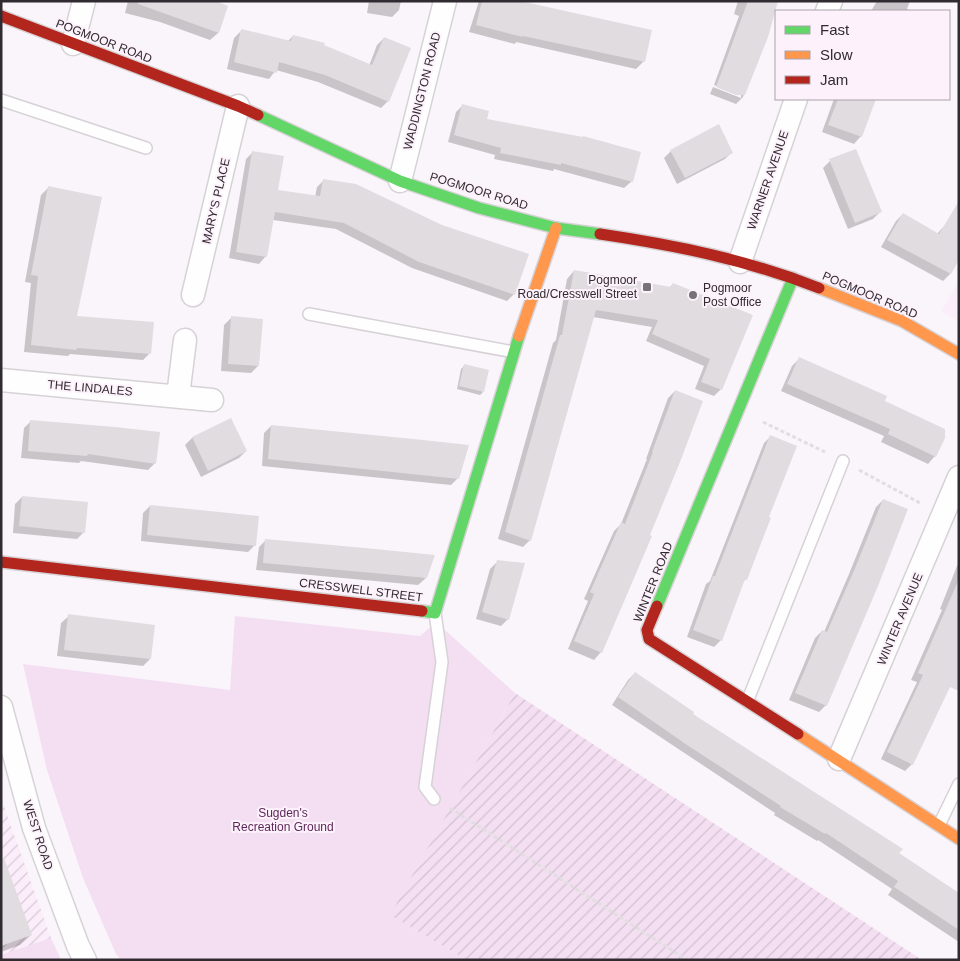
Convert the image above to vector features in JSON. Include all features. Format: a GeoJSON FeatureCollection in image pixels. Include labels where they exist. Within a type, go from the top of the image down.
{"type":"FeatureCollection","features":[{"type":"Feature","properties":{"kind":"street"},"geometry":{"type":"LineString","coordinates":[[73,44],[84,1]]}},
{"type":"Feature","properties":{"kind":"street","name":"WADDINGTON ROAD"},"geometry":{"type":"LineString","coordinates":[[400,181],[445,1]]}},
{"type":"Feature","properties":{"kind":"street","name":"POGMOOR ROAD"},"geometry":{"type":"LineString","coordinates":[[1,16],[238,106],[400,181],[479,208],[556,228],[666,244],[740,262],[793,278],[902,321],[959,354]]}},
{"type":"Feature","properties":{"kind":"street","name":"WARNER AVENUE"},"geometry":{"type":"LineString","coordinates":[[740,262],[796,100]]}},
{"type":"Feature","properties":{"kind":"street","name":"MARY'S PLACE"},"geometry":{"type":"LineString","coordinates":[[193,295],[238,106]]}},
{"type":"Feature","properties":{"kind":"street","name":"CRESSWELL STREET"},"geometry":{"type":"LineString","coordinates":[[1,562],[435,613],[514,352],[556,228]]}},
{"type":"Feature","properties":{"kind":"street","name":"WINTER ROAD"},"geometry":{"type":"LineString","coordinates":[[793,278],[648,630],[650,639],[839,759],[959,839]]}},
{"type":"Feature","properties":{"kind":"street"},"geometry":{"type":"LineString","coordinates":[[178,396],[185,340]]}},
{"type":"Feature","properties":{"kind":"street","name":"THE LINDALES"},"geometry":{"type":"LineString","coordinates":[[1,380],[212,400]]}},
{"type":"Feature","properties":{"kind":"street","name":"WINTER AVENUE"},"geometry":{"type":"LineString","coordinates":[[839,759],[959,477]]}},
{"type":"Feature","properties":{"kind":"street","name":"WEST ROAD"},"geometry":{"type":"LineString","coordinates":[[1,707],[34,828],[85,960]]}},
{"type":"Feature","properties":{"kind":"lane"},"geometry":{"type":"LineString","coordinates":[[1,100],[146,148]]}},
{"type":"Feature","properties":{"kind":"lane"},"geometry":{"type":"LineString","coordinates":[[309,314],[514,352]]}},
{"type":"Feature","properties":{"kind":"lane"},"geometry":{"type":"LineString","coordinates":[[747,702],[843,461]]}},
{"type":"Feature","properties":{"kind":"lane"},"geometry":{"type":"LineString","coordinates":[[434,799],[425,787],[442,662],[435,613]]}},
{"type":"Feature","properties":{"kind":"lane"},"geometry":{"type":"LineString","coordinates":[[939,825],[959,784]]}},
{"type":"Feature","properties":{"kind":"path"},"geometry":{"type":"LineString","coordinates":[[434,799],[687,960]]}},
{"type":"Feature","properties":{"kind":"shaded area"},"geometry":{"type":"Polygon","coordinates":[[[959,281],[959,322],[941,311],[959,281]]]}},
{"type":"Feature","properties":{"kind":"shaded area"},"geometry":{"type":"Polygon","coordinates":[[[1,798],[51,938],[61,960],[1,960],[1,798]]]}},
{"type":"Feature","properties":{"kind":"green space","name":"Sugden's Recreation Ground"},"geometry":{"type":"Polygon","coordinates":[[[235,616],[420,636],[436,622],[515,693],[391,915],[467,960],[121,960],[116,954],[83,878],[47,770],[23,664],[230,690],[235,616]]]}},
{"type":"Feature","properties":{"kind":"green space"},"geometry":{"type":"Polygon","coordinates":[[[515,693],[922,960],[467,960],[390,915],[515,693]]]}},
{"type":"Feature","properties":{"kind":"green space"},"geometry":{"type":"Polygon","coordinates":[[[51,938],[61,960],[1,960],[1,955],[51,938]]]}},
{"type":"Feature","properties":{"kind":"building"},"geometry":{"type":"Polygon","coordinates":[[[138,1],[216,1],[228,6],[219,33],[138,4],[138,1]]]}},
{"type":"Feature","properties":{"kind":"building"},"geometry":{"type":"Polygon","coordinates":[[[482,1],[520,1],[652,30],[645,62],[523,37],[476,25],[482,1]]]}},
{"type":"Feature","properties":{"kind":"building"},"geometry":{"type":"Polygon","coordinates":[[[748,1],[778,1],[768,37],[745,95],[736,95],[716,87],[748,1]]]}},
{"type":"Feature","properties":{"kind":"building"},"geometry":{"type":"Polygon","coordinates":[[[241,29],[291,41],[293,35],[325,43],[324,45],[372,65],[384,37],[411,48],[389,102],[325,75],[279,62],[277,73],[234,62],[241,29]]]}},
{"type":"Feature","properties":{"kind":"building"},"geometry":{"type":"Polygon","coordinates":[[[838,100],[876,100],[862,137],[828,125],[838,100]]]}},
{"type":"Feature","properties":{"kind":"building"},"geometry":{"type":"Polygon","coordinates":[[[462,104],[489,111],[487,119],[583,136],[641,152],[633,182],[561,163],[561,165],[500,153],[501,148],[454,135],[462,104]]]}},
{"type":"Feature","properties":{"kind":"building"},"geometry":{"type":"Polygon","coordinates":[[[719,124],[733,153],[685,178],[670,150],[719,124]]]}},
{"type":"Feature","properties":{"kind":"building"},"geometry":{"type":"Polygon","coordinates":[[[856,149],[882,212],[855,223],[829,159],[856,149]]]}},
{"type":"Feature","properties":{"kind":"building"},"geometry":{"type":"Polygon","coordinates":[[[252,151],[284,156],[278,190],[320,196],[323,179],[356,184],[442,225],[529,254],[515,295],[419,262],[344,223],[275,212],[267,257],[236,252],[252,151]]]}},
{"type":"Feature","properties":{"kind":"building"},"geometry":{"type":"Polygon","coordinates":[[[48,186],[102,197],[77,316],[154,322],[151,354],[77,348],[76,350],[31,345],[38,276],[31,275],[48,186]]]}},
{"type":"Feature","properties":{"kind":"building"},"geometry":{"type":"Polygon","coordinates":[[[959,201],[959,260],[951,274],[887,240],[903,213],[939,234],[959,201]]]}},
{"type":"Feature","properties":{"kind":"building"},"geometry":{"type":"Polygon","coordinates":[[[574,270],[671,287],[673,283],[753,315],[722,390],[701,382],[710,359],[652,334],[658,320],[596,310],[531,541],[505,532],[560,335],[562,335],[574,270]]]}},
{"type":"Feature","properties":{"kind":"building"},"geometry":{"type":"Polygon","coordinates":[[[231,316],[263,319],[259,366],[228,364],[231,316]]]}},
{"type":"Feature","properties":{"kind":"building"},"geometry":{"type":"Polygon","coordinates":[[[799,357],[887,396],[885,401],[945,429],[945,438],[936,457],[888,434],[890,429],[787,384],[799,357]]]}},
{"type":"Feature","properties":{"kind":"building"},"geometry":{"type":"Polygon","coordinates":[[[464,364],[489,370],[484,392],[459,386],[464,364]]]}},
{"type":"Feature","properties":{"kind":"building"},"geometry":{"type":"Polygon","coordinates":[[[675,390],[703,401],[650,535],[652,536],[602,653],[574,641],[594,594],[590,592],[621,522],[625,524],[675,390]]]}},
{"type":"Feature","properties":{"kind":"building"},"geometry":{"type":"Polygon","coordinates":[[[231,418],[247,451],[208,471],[192,437],[231,418]]]}},
{"type":"Feature","properties":{"kind":"building"},"geometry":{"type":"Polygon","coordinates":[[[30,420],[160,432],[156,464],[88,454],[87,456],[28,451],[30,420]]]}},
{"type":"Feature","properties":{"kind":"building"},"geometry":{"type":"Polygon","coordinates":[[[271,425],[469,445],[459,479],[268,459],[271,425]]]}},
{"type":"Feature","properties":{"kind":"building"},"geometry":{"type":"Polygon","coordinates":[[[770,435],[797,446],[769,517],[771,518],[747,580],[745,579],[722,641],[693,630],[770,435]]]}},
{"type":"Feature","properties":{"kind":"building"},"geometry":{"type":"Polygon","coordinates":[[[22,496],[88,502],[85,533],[19,526],[22,496]]]}},
{"type":"Feature","properties":{"kind":"building"},"geometry":{"type":"Polygon","coordinates":[[[883,499],[908,509],[878,586],[827,706],[795,693],[822,630],[827,632],[883,499]]]}},
{"type":"Feature","properties":{"kind":"building"},"geometry":{"type":"Polygon","coordinates":[[[150,505],[259,516],[256,546],[147,535],[150,505]]]}},
{"type":"Feature","properties":{"kind":"building"},"geometry":{"type":"Polygon","coordinates":[[[265,539],[435,555],[427,578],[263,563],[265,539]]]}},
{"type":"Feature","properties":{"kind":"building"},"geometry":{"type":"Polygon","coordinates":[[[497,560],[525,563],[509,620],[482,612],[497,560]]]}},
{"type":"Feature","properties":{"kind":"building"},"geometry":{"type":"Polygon","coordinates":[[[959,579],[959,691],[950,687],[913,765],[887,752],[923,675],[918,673],[959,579]]]}},
{"type":"Feature","properties":{"kind":"building"},"geometry":{"type":"Polygon","coordinates":[[[68,614],[155,625],[151,659],[64,650],[68,614]]]}},
{"type":"Feature","properties":{"kind":"building"},"geometry":{"type":"Polygon","coordinates":[[[635,672],[694,712],[693,714],[903,849],[899,853],[959,893],[959,930],[894,887],[898,881],[826,833],[780,807],[618,697],[635,672]]]}},
{"type":"Feature","properties":{"kind":"building"},"geometry":{"type":"Polygon","coordinates":[[[1,858],[4,858],[32,935],[1,946],[1,858]]]}},
{"type":"Feature","properties":{"kind":"traffic: fast"},"geometry":{"type":"LineString","coordinates":[[258,115],[400,181],[479,208],[556,228],[600,234]]}},
{"type":"Feature","properties":{"kind":"traffic: fast"},"geometry":{"type":"LineString","coordinates":[[657,606],[793,278]]}},
{"type":"Feature","properties":{"kind":"traffic: fast"},"geometry":{"type":"LineString","coordinates":[[422,611],[435,613],[519,336]]}},
{"type":"Feature","properties":{"kind":"traffic: slow"},"geometry":{"type":"LineString","coordinates":[[519,336],[556,228]]}},
{"type":"Feature","properties":{"kind":"traffic: slow"},"geometry":{"type":"LineString","coordinates":[[819,288],[902,321],[959,354]]}},
{"type":"Feature","properties":{"kind":"traffic: slow"},"geometry":{"type":"LineString","coordinates":[[798,734],[959,839]]}},
{"type":"Feature","properties":{"kind":"traffic: jam"},"geometry":{"type":"LineString","coordinates":[[1,16],[258,115]]}},
{"type":"Feature","properties":{"kind":"traffic: jam"},"geometry":{"type":"LineString","coordinates":[[600,234],[656,243],[711,255],[765,269],[819,288]]}},
{"type":"Feature","properties":{"kind":"traffic: jam"},"geometry":{"type":"LineString","coordinates":[[1,562],[422,611]]}},
{"type":"Feature","properties":{"kind":"traffic: jam"},"geometry":{"type":"LineString","coordinates":[[657,606],[647,630],[649,639],[798,734]]}},
{"type":"Feature","properties":{"kind":"place","name":"Pogmoor Road/Cresswell Street"},"geometry":{"type":"Point","coordinates":[647,287]}},
{"type":"Feature","properties":{"kind":"place","name":"Pogmoor Post Office"},"geometry":{"type":"Point","coordinates":[693,295]}}]}
